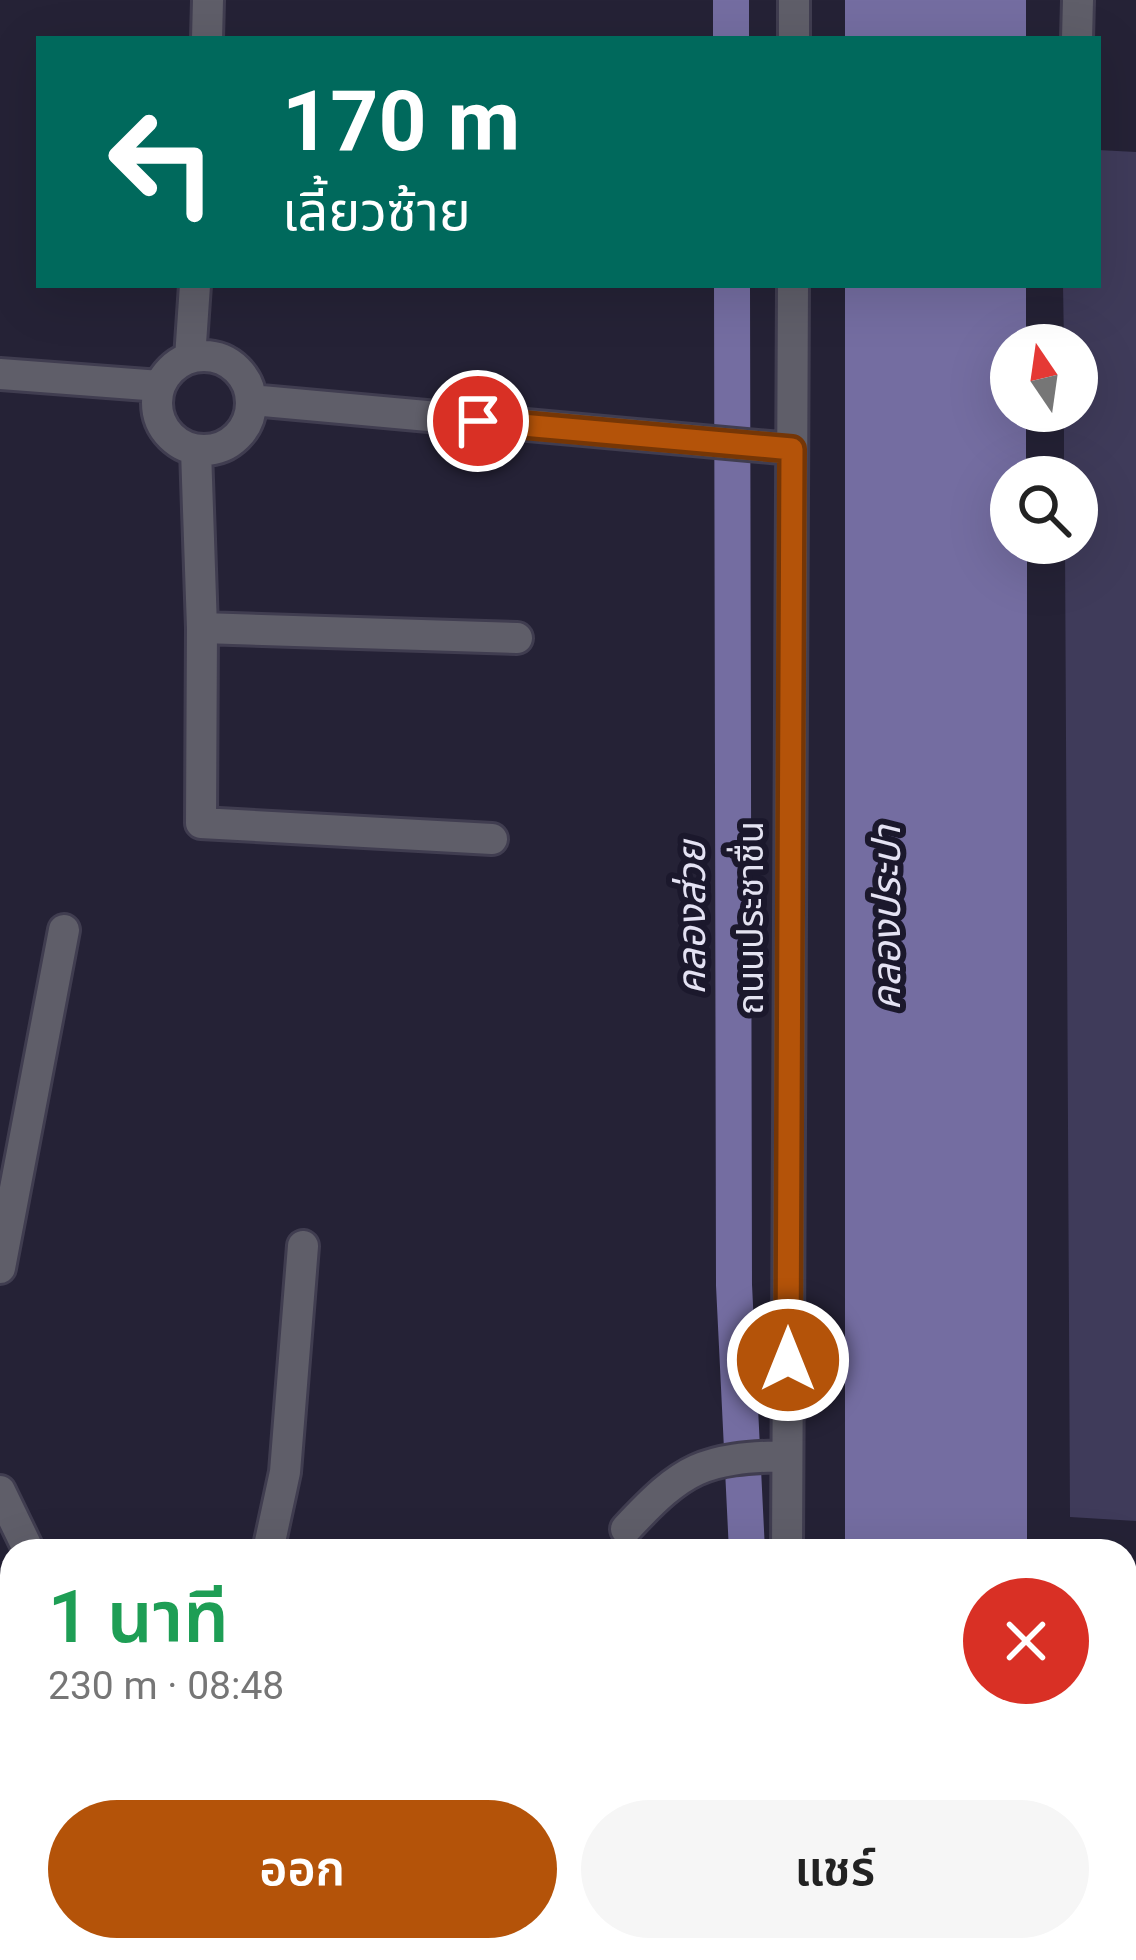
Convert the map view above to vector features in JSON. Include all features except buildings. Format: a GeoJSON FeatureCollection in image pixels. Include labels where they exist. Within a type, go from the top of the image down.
{"type":"FeatureCollection","features":[{"type":"Feature","properties":{"kind":"street"},"geometry":{"type":"LineString","coordinates":[[207,36],[208,0]]}},
{"type":"Feature","properties":{"kind":"street"},"geometry":{"type":"LineString","coordinates":[[794,0],[794,36]]}},
{"type":"Feature","properties":{"kind":"street"},"geometry":{"type":"LineString","coordinates":[[1077,36],[1078,0]]}},
{"type":"Feature","properties":{"kind":"street"},"geometry":{"type":"LineString","coordinates":[[190,358],[195,288]]}},
{"type":"Feature","properties":{"kind":"street","name":"ถนนประชาชื่น"},"geometry":{"type":"LineString","coordinates":[[788,1539],[793,288]]}},
{"type":"Feature","properties":{"kind":"street"},"geometry":{"type":"LineString","coordinates":[[204,356],[231,365],[241,374],[251,400],[244,428],[224,446],[196,450],[171,438],[157,414],[160,386],[177,364],[190,358],[204,356]]}},
{"type":"Feature","properties":{"kind":"street"},"geometry":{"type":"LineString","coordinates":[[0,374],[160,386]]}},
{"type":"Feature","properties":{"kind":"street"},"geometry":{"type":"LineString","coordinates":[[251,400],[792,449]]}},
{"type":"Feature","properties":{"kind":"street"},"geometry":{"type":"LineString","coordinates":[[196,450],[202,628],[201,823],[492,839]]}},
{"type":"Feature","properties":{"kind":"street"},"geometry":{"type":"LineString","coordinates":[[202,628],[517,638]]}},
{"type":"Feature","properties":{"kind":"street"},"geometry":{"type":"LineString","coordinates":[[0,1268],[64,930]]}},
{"type":"Feature","properties":{"kind":"street"},"geometry":{"type":"LineString","coordinates":[[270,1539],[284,1472],[303,1246]]}},
{"type":"Feature","properties":{"kind":"street"},"geometry":{"type":"LineString","coordinates":[[626,1529],[675,1479],[695,1469],[744,1458],[787,1456]]}},
{"type":"Feature","properties":{"kind":"street"},"geometry":{"type":"LineString","coordinates":[[0,1491],[23,1539]]}},
{"type":"Feature","properties":{"kind":"shaded area"},"geometry":{"type":"Polygon","coordinates":[[[1101,150],[1136,152],[1136,1521],[1070,1517],[1065,564],[1098,564],[1098,456],[1064,456],[1064,432],[1098,432],[1098,324],[1064,324],[1063,288],[1101,288],[1101,150]]]}},
{"type":"Feature","properties":{"kind":"water"},"geometry":{"type":"Polygon","coordinates":[[[845,0],[1026,0],[1026,36],[845,36],[845,0]]]}},
{"type":"Feature","properties":{"kind":"water","name":"คลองประปา"},"geometry":{"type":"Polygon","coordinates":[[[845,288],[1026,288],[1026,324],[990,324],[990,432],[1026,432],[1026,456],[990,456],[990,564],[1027,564],[1027,1539],[845,1539],[845,288]]]}},
{"type":"Feature","properties":{"kind":"waterway","name":"คลองส่วย"},"geometry":{"type":"LineString","coordinates":[[731,0],[731,36]]}},
{"type":"Feature","properties":{"kind":"waterway","name":"คลองส่วย"},"geometry":{"type":"LineString","coordinates":[[732,288],[734,1285],[746,1539]]}},
{"type":"Feature","properties":{"kind":"route"},"geometry":{"type":"LineString","coordinates":[[478,421],[792,449],[788,1360]]}}]}
